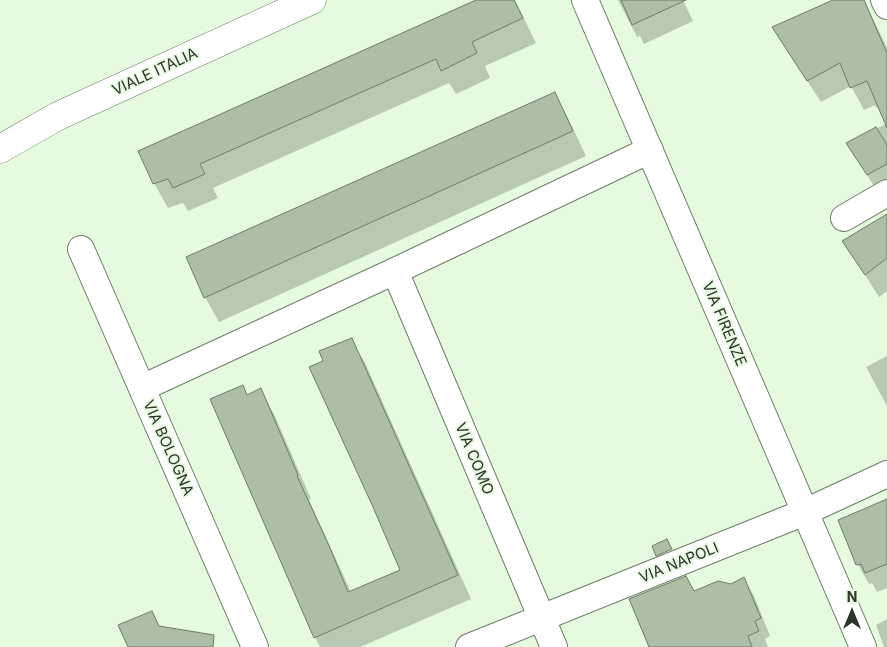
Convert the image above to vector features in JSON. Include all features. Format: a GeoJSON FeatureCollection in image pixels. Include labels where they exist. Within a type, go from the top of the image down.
{"type":"FeatureCollection","features":[{"type":"Feature","properties":{"kind":"street","name":"VIALE ITALIA"},"geometry":{"type":"LineString","coordinates":[[0,148],[58,116],[312,0]]}},
{"type":"Feature","properties":{"kind":"street","name":"VIA FIRENZE"},"geometry":{"type":"LineString","coordinates":[[585,0],[863,647]]}},
{"type":"Feature","properties":{"kind":"street"},"geometry":{"type":"LineString","coordinates":[[884,0],[887,6]]}},
{"type":"Feature","properties":{"kind":"street"},"geometry":{"type":"LineString","coordinates":[[142,388],[650,150]]}},
{"type":"Feature","properties":{"kind":"street"},"geometry":{"type":"LineString","coordinates":[[844,218],[887,193]]}},
{"type":"Feature","properties":{"kind":"street","name":"VIA BOLOGNA"},"geometry":{"type":"LineString","coordinates":[[82,248],[255,647]]}},
{"type":"Feature","properties":{"kind":"street","name":"VIA COMO"},"geometry":{"type":"LineString","coordinates":[[395,271],[554,647]]}},
{"type":"Feature","properties":{"kind":"street","name":"VIA NAPOLI"},"geometry":{"type":"LineString","coordinates":[[469,647],[805,512],[887,474]]}},
{"type":"Feature","properties":{"kind":"building"},"geometry":{"type":"Polygon","coordinates":[[[476,0],[514,0],[523,18],[472,42],[477,53],[441,71],[436,59],[200,164],[205,174],[173,188],[168,179],[153,184],[138,151],[476,0]]]}},
{"type":"Feature","properties":{"kind":"building"},"geometry":{"type":"Polygon","coordinates":[[[621,0],[686,0],[632,25],[621,0]]]}},
{"type":"Feature","properties":{"kind":"building"},"geometry":{"type":"Polygon","coordinates":[[[833,0],[864,0],[887,53],[887,128],[867,81],[850,88],[840,63],[807,81],[772,27],[833,0]]]}},
{"type":"Feature","properties":{"kind":"building"},"geometry":{"type":"Polygon","coordinates":[[[555,92],[573,131],[204,298],[186,257],[555,92]]]}},
{"type":"Feature","properties":{"kind":"building"},"geometry":{"type":"Polygon","coordinates":[[[876,127],[887,145],[887,164],[867,175],[846,143],[876,127]]]}},
{"type":"Feature","properties":{"kind":"building"},"geometry":{"type":"Polygon","coordinates":[[[887,214],[887,258],[865,275],[842,241],[887,214]]]}},
{"type":"Feature","properties":{"kind":"building"},"geometry":{"type":"Polygon","coordinates":[[[352,338],[458,575],[314,638],[210,399],[243,385],[247,395],[261,388],[348,592],[400,570],[309,367],[323,361],[319,351],[352,338]]]}},
{"type":"Feature","properties":{"kind":"building"},"geometry":{"type":"Polygon","coordinates":[[[887,499],[887,564],[865,573],[861,564],[856,565],[838,520],[887,499]]]}},
{"type":"Feature","properties":{"kind":"building"},"geometry":{"type":"Polygon","coordinates":[[[667,539],[672,549],[656,556],[652,546],[667,539]]]}},
{"type":"Feature","properties":{"kind":"building"},"geometry":{"type":"Polygon","coordinates":[[[686,576],[694,591],[718,581],[731,584],[744,577],[761,618],[755,621],[759,631],[748,636],[752,647],[649,647],[629,599],[686,576]]]}},
{"type":"Feature","properties":{"kind":"building"},"geometry":{"type":"Polygon","coordinates":[[[152,611],[159,626],[214,635],[213,647],[128,647],[118,625],[152,611]]]}}]}
